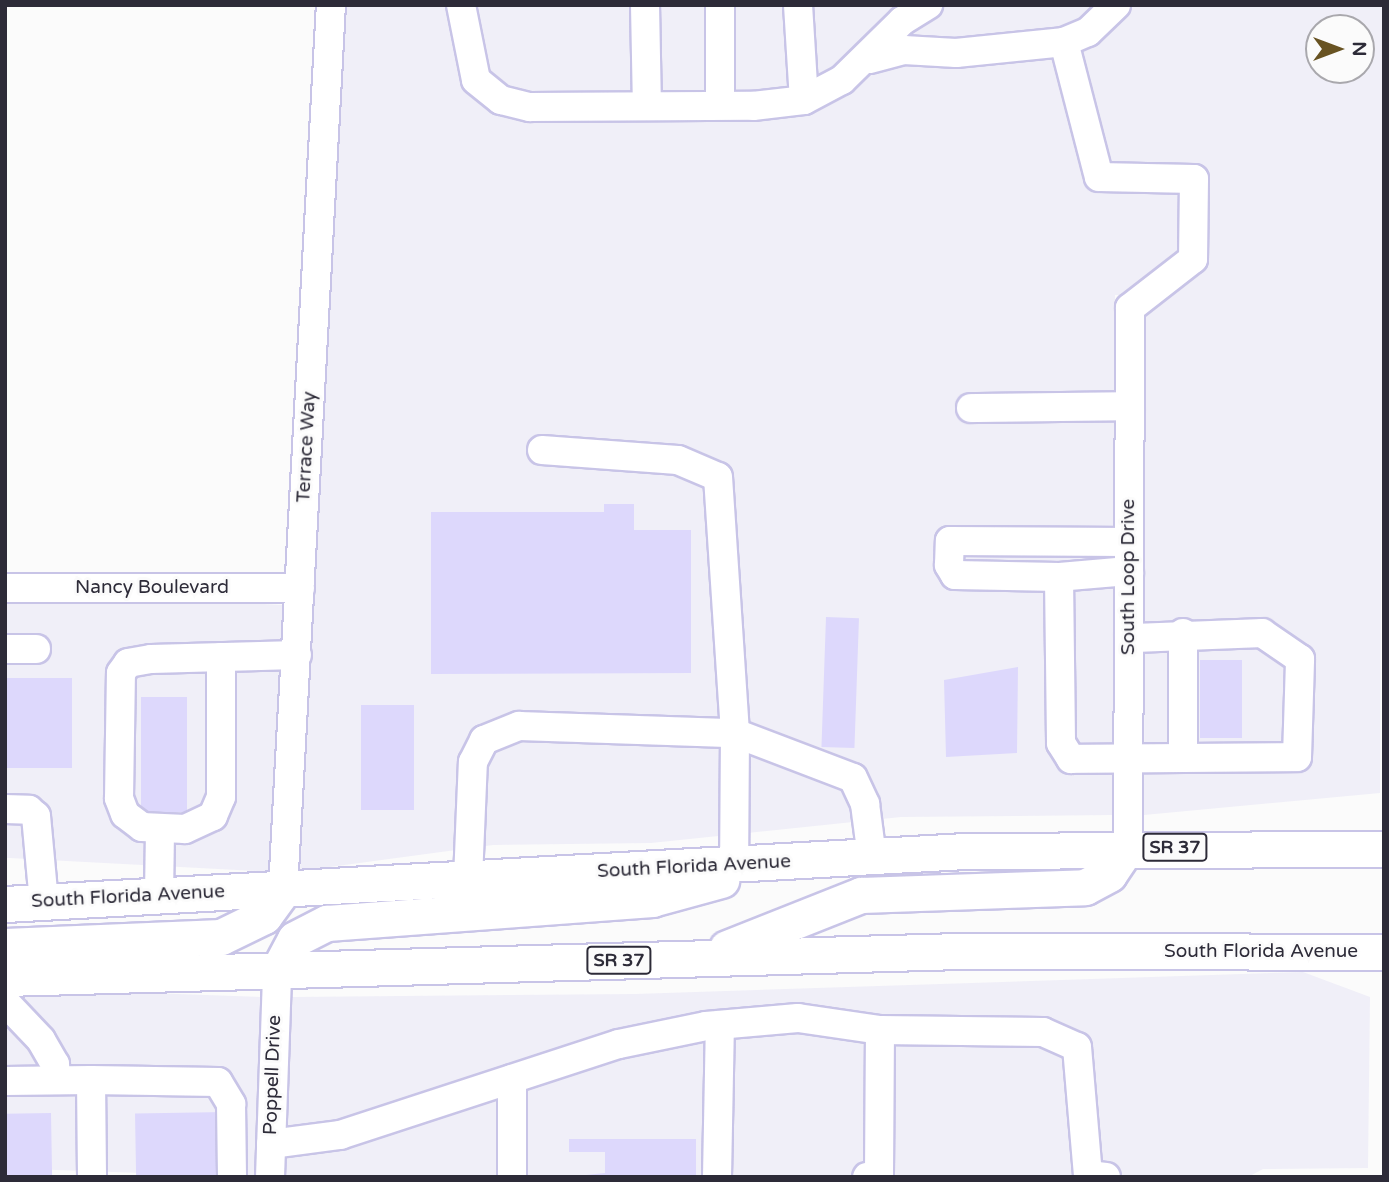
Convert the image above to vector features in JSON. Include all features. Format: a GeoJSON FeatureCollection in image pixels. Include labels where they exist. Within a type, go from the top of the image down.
{"type":"FeatureCollection","features":[{"type":"Feature","properties":{"kind":"main road","name":"South Florida Avenue"},"geometry":{"type":"LineString","coordinates":[[5,904],[872,857],[1128,846],[1384,849]]}},
{"type":"Feature","properties":{"kind":"main road"},"geometry":{"type":"LineString","coordinates":[[704,957],[861,895],[1085,887],[1109,874],[1128,846]]}},
{"type":"Feature","properties":{"kind":"main road"},"geometry":{"type":"LineString","coordinates":[[277,973],[295,939],[327,923],[652,898],[779,862]]}},
{"type":"Feature","properties":{"kind":"main road"},"geometry":{"type":"LineString","coordinates":[[5,946],[220,937],[264,916],[283,890]]}},
{"type":"Feature","properties":{"kind":"main road","name":"South Florida Avenue"},"geometry":{"type":"LineString","coordinates":[[5,978],[277,973],[704,957],[961,951],[1384,952]]}},
{"type":"Feature","properties":{"kind":"street","name":"Terrace Way"},"geometry":{"type":"LineString","coordinates":[[283,890],[331,5]]}},
{"type":"Feature","properties":{"kind":"street"},"geometry":{"type":"LineString","coordinates":[[461,5],[475,80],[501,100],[530,107],[720,105],[804,100],[870,58],[904,50],[956,53],[1064,42],[1088,32],[1116,5]]}},
{"type":"Feature","properties":{"kind":"street"},"geometry":{"type":"LineString","coordinates":[[645,5],[647,106]]}},
{"type":"Feature","properties":{"kind":"street"},"geometry":{"type":"LineString","coordinates":[[720,5],[720,105]]}},
{"type":"Feature","properties":{"kind":"street"},"geometry":{"type":"LineString","coordinates":[[798,5],[804,100]]}},
{"type":"Feature","properties":{"kind":"street"},"geometry":{"type":"LineString","coordinates":[[870,58],[897,13],[928,5]]}},
{"type":"Feature","properties":{"kind":"street","name":"South Loop Drive"},"geometry":{"type":"LineString","coordinates":[[1064,42],[1099,177],[1194,179],[1193,259],[1130,308],[1128,846]]}},
{"type":"Feature","properties":{"kind":"street"},"geometry":{"type":"LineString","coordinates":[[971,408],[1130,406]]}},
{"type":"Feature","properties":{"kind":"street"},"geometry":{"type":"LineString","coordinates":[[542,450],[634,453],[678,460],[718,477],[735,733],[734,865]]}},
{"type":"Feature","properties":{"kind":"street"},"geometry":{"type":"LineString","coordinates":[[1129,541],[950,541],[949,565],[956,575],[1059,577],[1129,571]]}},
{"type":"Feature","properties":{"kind":"street"},"geometry":{"type":"LineString","coordinates":[[1059,577],[1061,743],[1071,759],[1297,757],[1300,659],[1262,633],[1184,633],[1129,638]]}},
{"type":"Feature","properties":{"kind":"street","name":"Nancy Boulevard"},"geometry":{"type":"LineString","coordinates":[[5,588],[300,588]]}},
{"type":"Feature","properties":{"kind":"street"},"geometry":{"type":"LineString","coordinates":[[1183,758],[1184,633]]}},
{"type":"Feature","properties":{"kind":"street"},"geometry":{"type":"LineString","coordinates":[[5,649],[36,649]]}},
{"type":"Feature","properties":{"kind":"street"},"geometry":{"type":"LineString","coordinates":[[221,657],[221,797],[213,816],[202,824],[160,831],[125,814],[119,798],[121,673],[128,663],[151,659],[221,657],[296,656]]}},
{"type":"Feature","properties":{"kind":"street"},"geometry":{"type":"LineString","coordinates":[[468,879],[473,762],[484,740],[519,726],[735,733],[853,778],[865,804],[872,857]]}},
{"type":"Feature","properties":{"kind":"street"},"geometry":{"type":"LineString","coordinates":[[5,809],[29,810],[36,816],[44,902]]}},
{"type":"Feature","properties":{"kind":"street"},"geometry":{"type":"LineString","coordinates":[[159,895],[160,831]]}},
{"type":"Feature","properties":{"kind":"street","name":"Poppell Drive"},"geometry":{"type":"LineString","coordinates":[[270,1177],[277,973]]}},
{"type":"Feature","properties":{"kind":"street"},"geometry":{"type":"LineString","coordinates":[[5,1002],[41,1040],[55,1064],[56,1080]]}},
{"type":"Feature","properties":{"kind":"street"},"geometry":{"type":"LineString","coordinates":[[271,1144],[313,1143],[619,1044],[720,1024],[798,1018],[880,1030],[1043,1032],[1077,1047],[1088,1175],[1106,1177]]}},
{"type":"Feature","properties":{"kind":"street"},"geometry":{"type":"LineString","coordinates":[[717,1177],[720,1024]]}},
{"type":"Feature","properties":{"kind":"street"},"geometry":{"type":"LineString","coordinates":[[867,1177],[879,1175],[880,1030]]}},
{"type":"Feature","properties":{"kind":"street"},"geometry":{"type":"LineString","coordinates":[[512,1079],[512,1177]]}},
{"type":"Feature","properties":{"kind":"street"},"geometry":{"type":"LineString","coordinates":[[91,1080],[92,1177]]}},
{"type":"Feature","properties":{"kind":"street"},"geometry":{"type":"LineString","coordinates":[[5,1081],[218,1082],[231,1104],[232,1177]]}},
{"type":"Feature","properties":{"kind":"shaded area"},"geometry":{"type":"Polygon","coordinates":[[[346,5],[1384,5],[1380,793],[1144,815],[1145,295],[1115,295],[1113,815],[901,817],[651,843],[493,845],[300,871],[346,5]]]}},
{"type":"Feature","properties":{"kind":"shaded area"},"geometry":{"type":"Polygon","coordinates":[[[5,590],[283,605],[269,872],[5,858],[5,590]]]}},
{"type":"Feature","properties":{"kind":"shaded area"},"geometry":{"type":"Polygon","coordinates":[[[1303,972],[1370,997],[1368,1168],[1263,1169],[1248,1177],[285,1177],[292,997],[635,994],[1303,972]]]}},
{"type":"Feature","properties":{"kind":"shaded area"},"geometry":{"type":"Polygon","coordinates":[[[5,988],[261,997],[255,1177],[5,1168],[5,988]]]}},
{"type":"Feature","properties":{"kind":"building"},"geometry":{"type":"Polygon","coordinates":[[[604,504],[634,504],[634,530],[691,530],[691,673],[431,674],[431,512],[604,512],[604,504]]]}},
{"type":"Feature","properties":{"kind":"building"},"geometry":{"type":"Polygon","coordinates":[[[826,617],[859,618],[854,748],[821,747],[826,617]]]}},
{"type":"Feature","properties":{"kind":"building"},"geometry":{"type":"Polygon","coordinates":[[[1200,660],[1242,660],[1242,738],[1200,738],[1200,660]]]}},
{"type":"Feature","properties":{"kind":"building"},"geometry":{"type":"Polygon","coordinates":[[[1018,667],[1017,753],[946,757],[944,680],[1018,667]]]}},
{"type":"Feature","properties":{"kind":"building"},"geometry":{"type":"Polygon","coordinates":[[[5,678],[72,678],[72,768],[5,768],[5,678]]]}},
{"type":"Feature","properties":{"kind":"building"},"geometry":{"type":"Polygon","coordinates":[[[141,697],[187,697],[187,812],[141,812],[141,697]]]}},
{"type":"Feature","properties":{"kind":"building"},"geometry":{"type":"Polygon","coordinates":[[[361,705],[414,705],[414,810],[361,810],[361,705]]]}},
{"type":"Feature","properties":{"kind":"building"},"geometry":{"type":"Polygon","coordinates":[[[226,1112],[227,1177],[136,1177],[135,1114],[226,1112]]]}},
{"type":"Feature","properties":{"kind":"building"},"geometry":{"type":"Polygon","coordinates":[[[51,1113],[52,1177],[6,1177],[5,1114],[51,1113]]]}},
{"type":"Feature","properties":{"kind":"building"},"geometry":{"type":"Polygon","coordinates":[[[569,1139],[696,1139],[696,1177],[567,1177],[605,1173],[605,1152],[569,1152],[569,1139]]]}}]}
